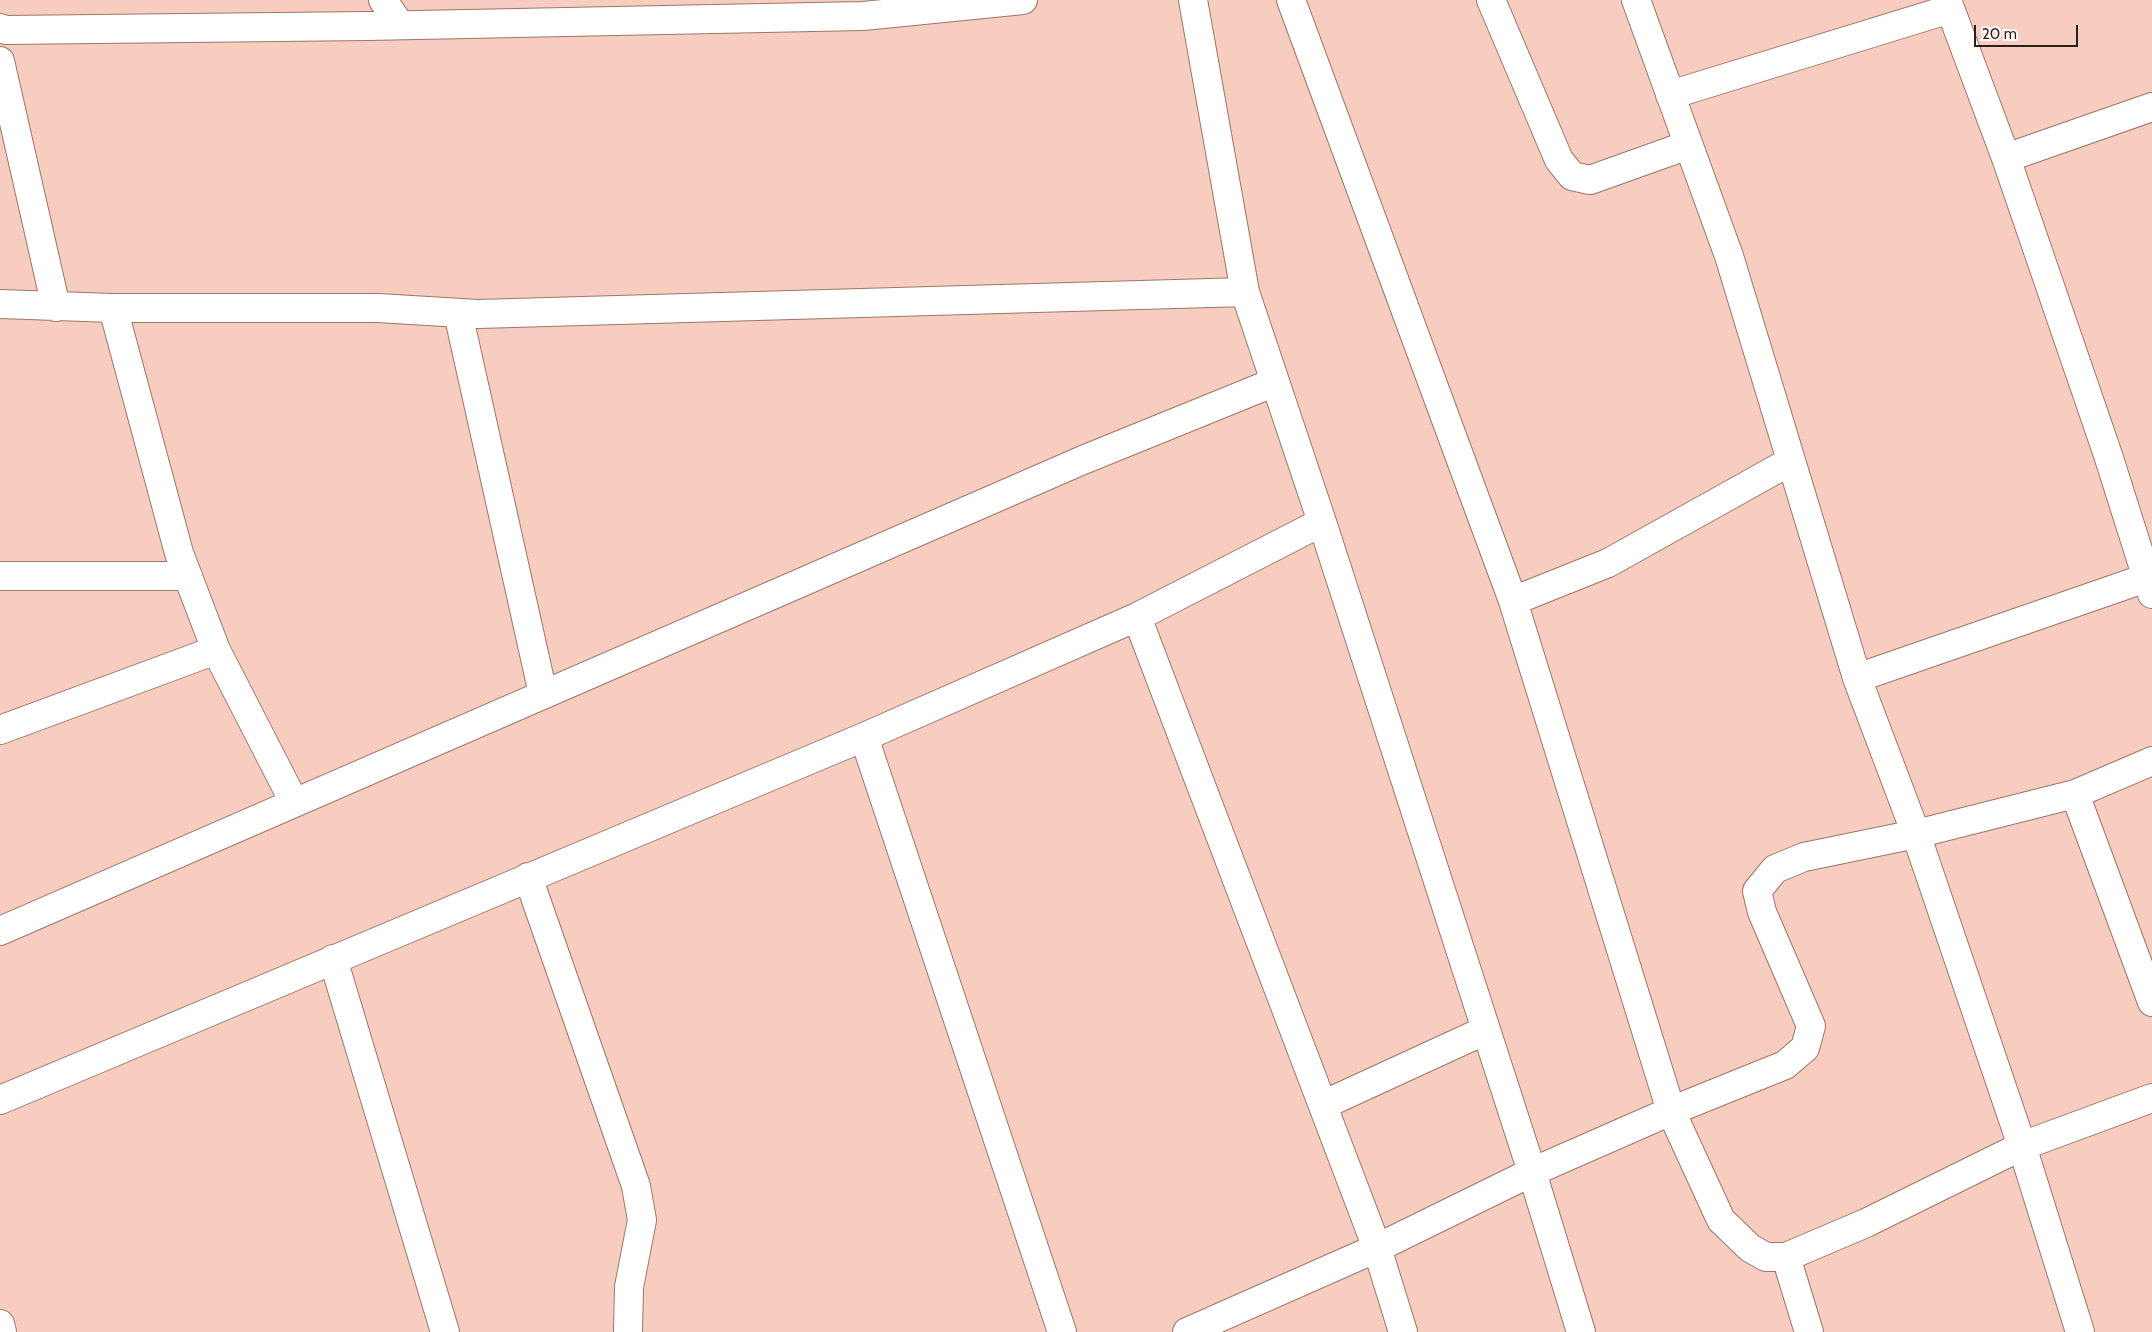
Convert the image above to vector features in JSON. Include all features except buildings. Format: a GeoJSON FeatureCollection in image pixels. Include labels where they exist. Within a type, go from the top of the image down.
{"type":"FeatureCollection","features":[{"type":"Feature","properties":{"kind":"street"},"geometry":{"type":"LineString","coordinates":[[382,0],[400,25]]}},
{"type":"Feature","properties":{"kind":"street"},"geometry":{"type":"LineString","coordinates":[[0,28],[6,30],[400,25],[610,11],[861,8],[1022,0]]}},
{"type":"Feature","properties":{"kind":"street"},"geometry":{"type":"LineString","coordinates":[[1193,0],[1245,292],[1322,522],[1532,1172],[1581,1332]]}},
{"type":"Feature","properties":{"kind":"street"},"geometry":{"type":"LineString","coordinates":[[1291,0],[1514,601],[1671,1111],[1721,1220],[1750,1248],[1766,1257],[1786,1257],[1866,1223],[2022,1146],[2152,1098]]}},
{"type":"Feature","properties":{"kind":"street"},"geometry":{"type":"LineString","coordinates":[[1491,0],[1559,160],[1572,176],[1590,180],[1688,145]]}},
{"type":"Feature","properties":{"kind":"street"},"geometry":{"type":"LineString","coordinates":[[1636,0],[1729,256],[1857,678],[1916,834],[2022,1146],[2080,1332]]}},
{"type":"Feature","properties":{"kind":"street"},"geometry":{"type":"LineString","coordinates":[[1670,96],[1948,4],[2006,158],[2105,446],[2149,586],[1857,678]]}},
{"type":"Feature","properties":{"kind":"street"},"geometry":{"type":"LineString","coordinates":[[1,70],[56,307]]}},
{"type":"Feature","properties":{"kind":"street"},"geometry":{"type":"LineString","coordinates":[[2006,158],[2152,107]]}},
{"type":"Feature","properties":{"kind":"street"},"geometry":{"type":"LineString","coordinates":[[0,304],[113,308],[378,308],[488,314],[1245,292]]}},
{"type":"Feature","properties":{"kind":"street"},"geometry":{"type":"LineString","coordinates":[[113,308],[179,553],[216,650],[294,802]]}},
{"type":"Feature","properties":{"kind":"street"},"geometry":{"type":"LineString","coordinates":[[458,313],[543,694]]}},
{"type":"Feature","properties":{"kind":"street"},"geometry":{"type":"LineString","coordinates":[[0,931],[1074,464],[1275,382]]}},
{"type":"Feature","properties":{"kind":"street"},"geometry":{"type":"LineString","coordinates":[[1514,601],[1608,562],[1791,461]]}},
{"type":"Feature","properties":{"kind":"street"},"geometry":{"type":"LineString","coordinates":[[0,1100],[864,736],[1137,618],[1322,522]]}},
{"type":"Feature","properties":{"kind":"street"},"geometry":{"type":"LineString","coordinates":[[0,576],[188,576]]}},
{"type":"Feature","properties":{"kind":"street"},"geometry":{"type":"LineString","coordinates":[[1137,618],[1377,1248],[1403,1332]]}},
{"type":"Feature","properties":{"kind":"street"},"geometry":{"type":"LineString","coordinates":[[0,730],[216,650]]}},
{"type":"Feature","properties":{"kind":"street"},"geometry":{"type":"LineString","coordinates":[[864,736],[1062,1332]]}},
{"type":"Feature","properties":{"kind":"street"},"geometry":{"type":"LineString","coordinates":[[1187,1332],[1377,1248],[1532,1172],[1671,1111],[1785,1065],[1804,1048],[1811,1026],[1762,912],[1757,891],[1775,869],[1804,857],[1916,834],[2075,794],[2152,761]]}},
{"type":"Feature","properties":{"kind":"street"},"geometry":{"type":"LineString","coordinates":[[2075,794],[2152,1002]]}},
{"type":"Feature","properties":{"kind":"street"},"geometry":{"type":"LineString","coordinates":[[528,877],[636,1186],[642,1220],[628,1287],[628,1332]]}},
{"type":"Feature","properties":{"kind":"street"},"geometry":{"type":"LineString","coordinates":[[333,959],[445,1332]]}},
{"type":"Feature","properties":{"kind":"street"},"geometry":{"type":"LineString","coordinates":[[1323,1105],[1486,1030]]}},
{"type":"Feature","properties":{"kind":"street"},"geometry":{"type":"LineString","coordinates":[[1786,1257],[1809,1332]]}},
{"type":"Feature","properties":{"kind":"street"},"geometry":{"type":"LineString","coordinates":[[0,1324],[2,1332]]}}]}
